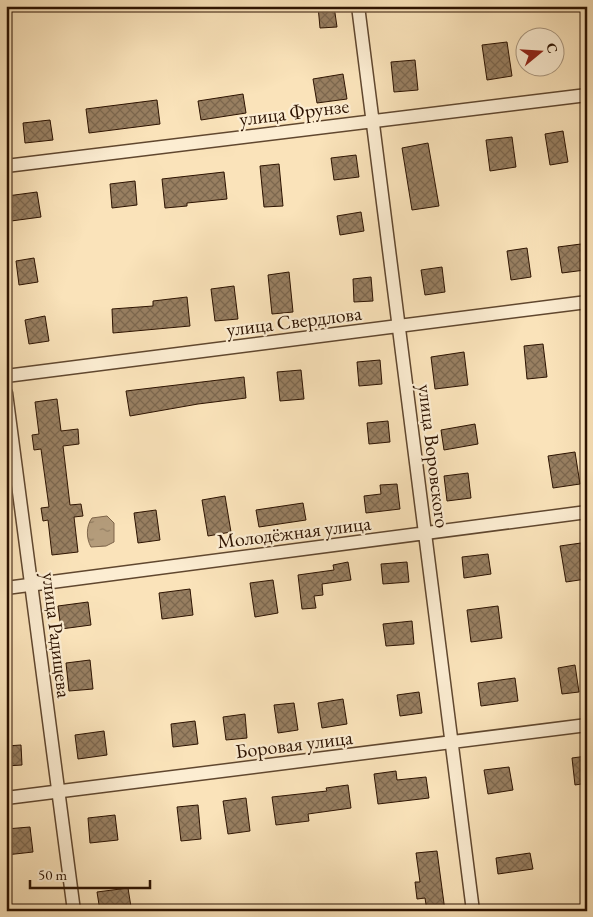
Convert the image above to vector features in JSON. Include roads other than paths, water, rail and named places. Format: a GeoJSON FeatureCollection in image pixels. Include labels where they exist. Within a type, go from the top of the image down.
{"type":"FeatureCollection","features":[{"type":"Feature","properties":{"kind":"street","name":"улица Воровского"},"geometry":{"type":"LineString","coordinates":[[358,6],[473,911]]}},
{"type":"Feature","properties":{"kind":"street","name":"улица Фрунзе"},"geometry":{"type":"LineString","coordinates":[[6,166],[587,95]]}},
{"type":"Feature","properties":{"kind":"street","name":"улица Свердлова"},"geometry":{"type":"LineString","coordinates":[[6,376],[587,302]]}},
{"type":"Feature","properties":{"kind":"street","name":"улица Радищева"},"geometry":{"type":"LineString","coordinates":[[6,393],[74,911]]}},
{"type":"Feature","properties":{"kind":"street","name":"Молодёжная улица"},"geometry":{"type":"LineString","coordinates":[[6,588],[587,512]]}},
{"type":"Feature","properties":{"kind":"street","name":"Боровая улица"},"geometry":{"type":"LineString","coordinates":[[6,798],[587,725]]}},
{"type":"Feature","properties":{"kind":"water"},"geometry":{"type":"Polygon","coordinates":[[[107,516],[114,523],[114,542],[106,546],[91,547],[87,532],[90,521],[92,518],[107,516]]]}}]}
